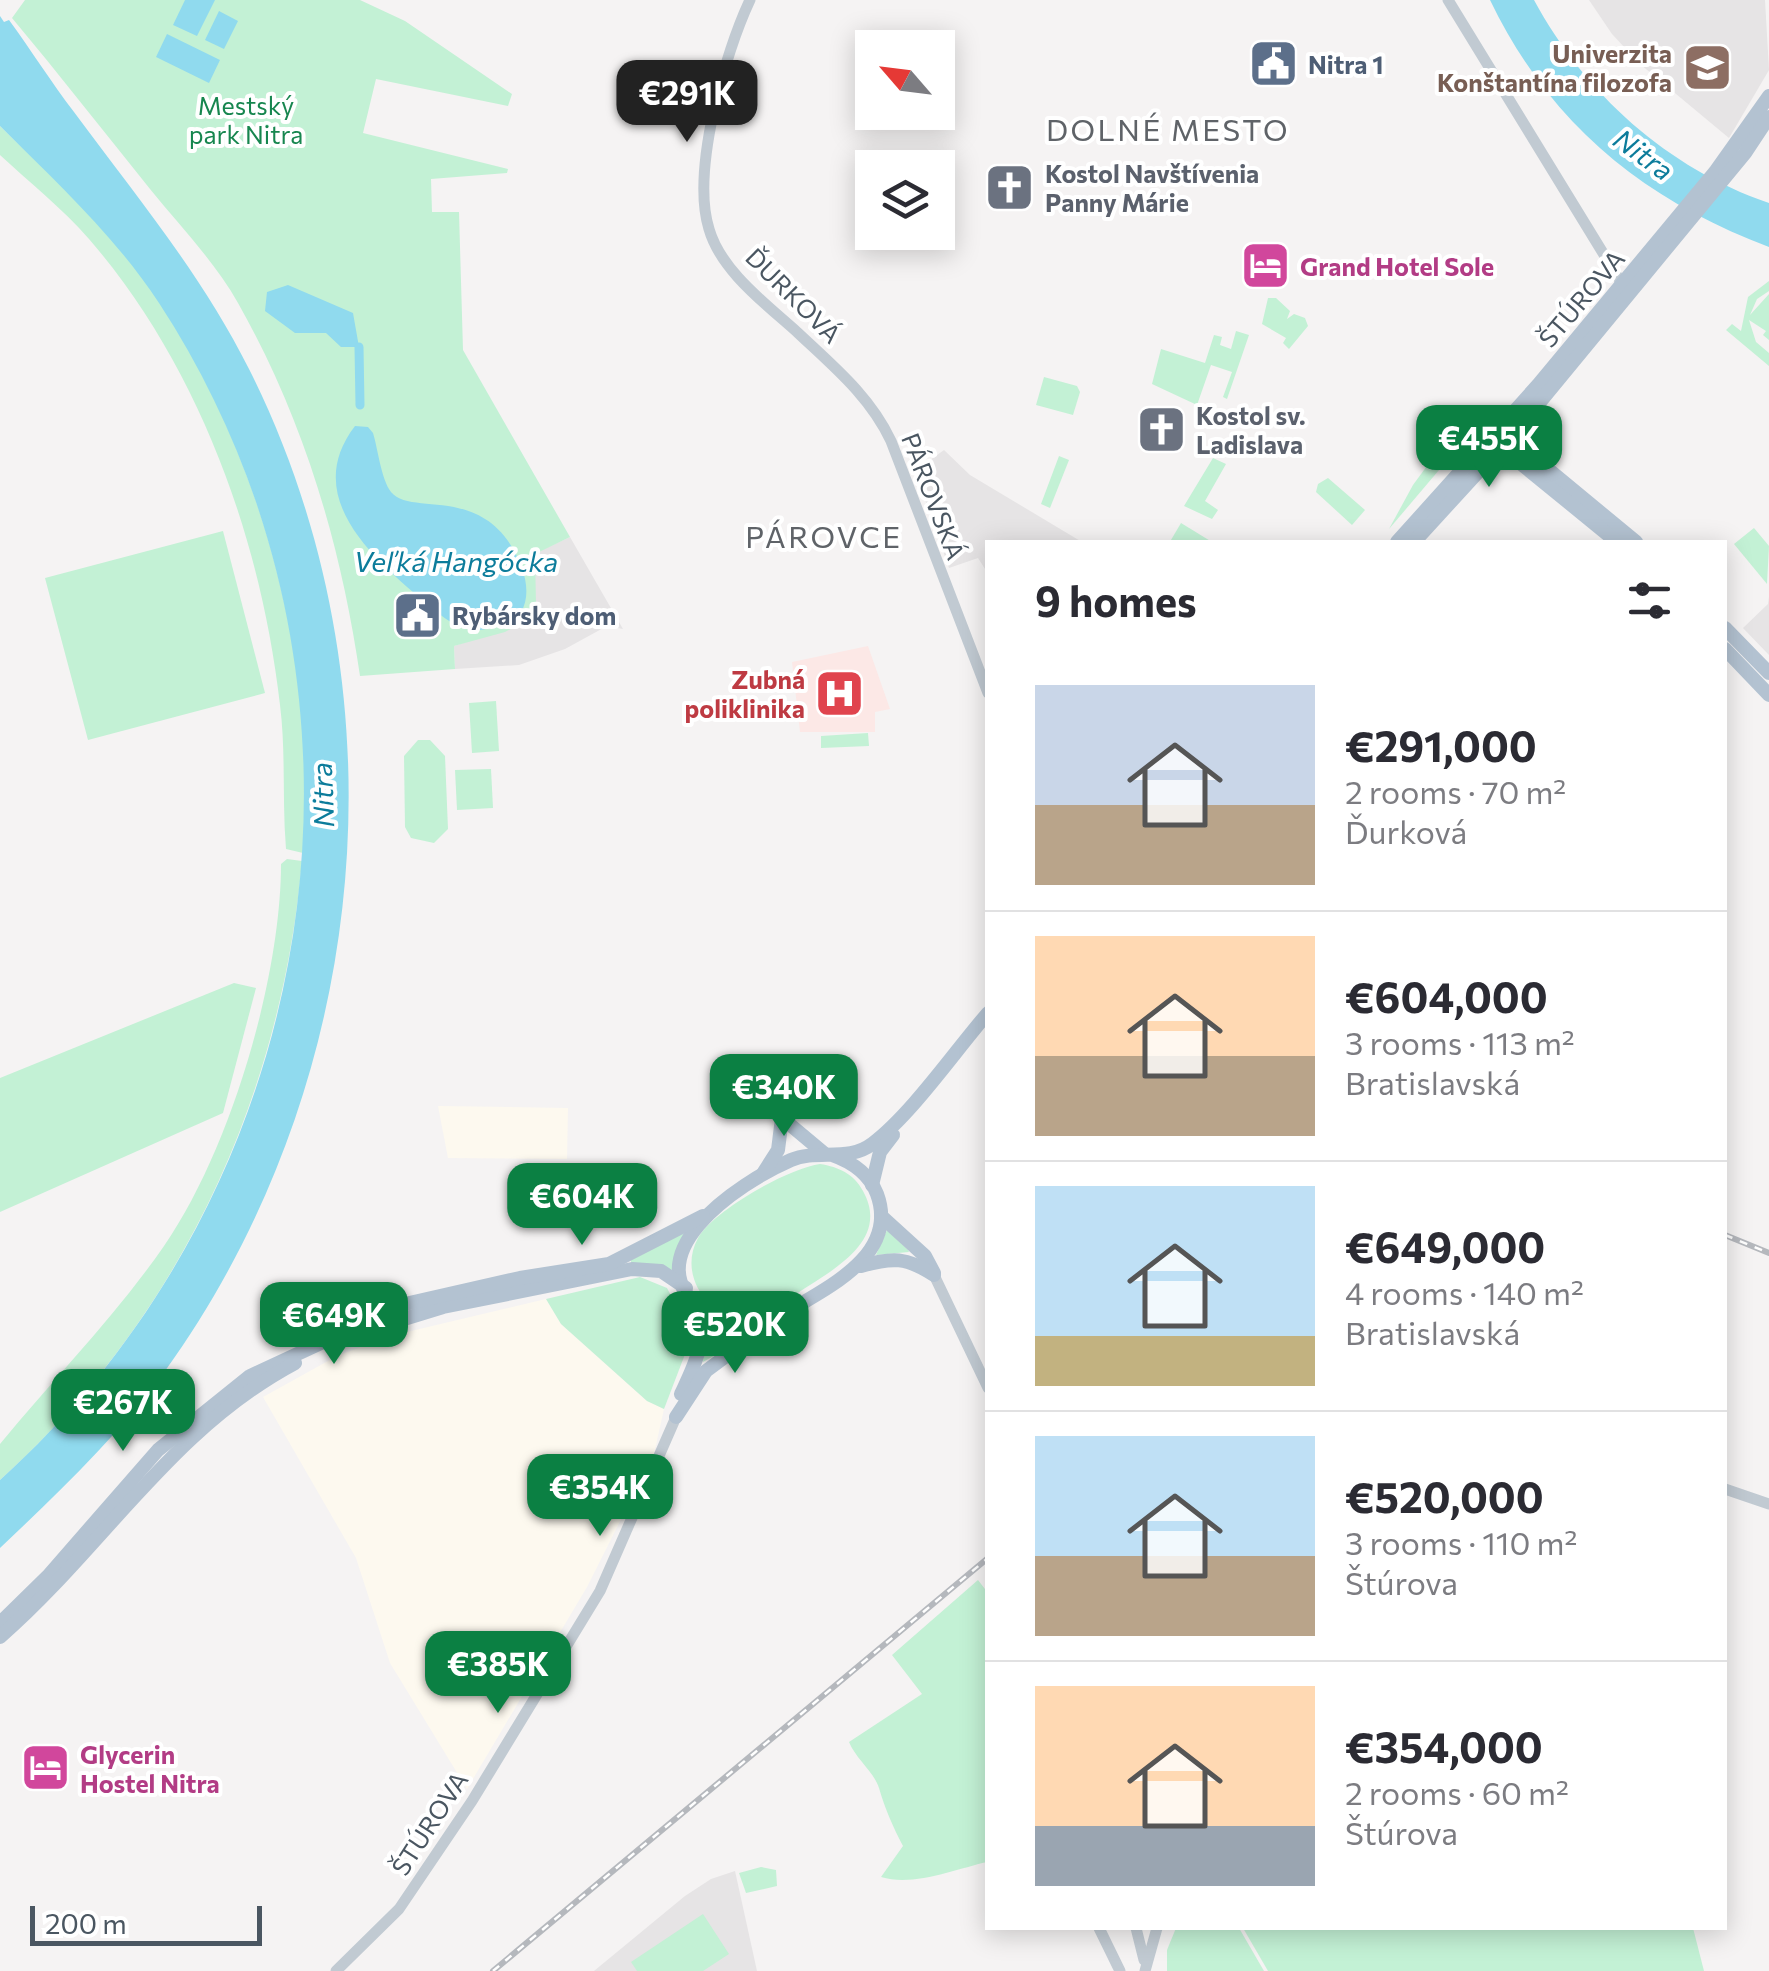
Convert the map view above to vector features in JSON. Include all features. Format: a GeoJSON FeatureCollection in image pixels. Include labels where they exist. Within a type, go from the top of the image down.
{"type":"FeatureCollection","features":[{"type":"Feature","properties":{"kind":"main road"},"geometry":{"type":"LineString","coordinates":[[1740,151],[1769,96]]}},
{"type":"Feature","properties":{"kind":"main road"},"geometry":{"type":"LineString","coordinates":[[1740,151],[1769,117]]}},
{"type":"Feature","properties":{"kind":"main road","name":"ŠTÚROVA"},"geometry":{"type":"LineString","coordinates":[[1416,540],[1740,151]]}},
{"type":"Feature","properties":{"kind":"main road"},"geometry":{"type":"LineString","coordinates":[[1498,437],[1617,537]]}},
{"type":"Feature","properties":{"kind":"main road","name":"ŠTÚROVA"},"geometry":{"type":"LineString","coordinates":[[1399,540],[1498,437]]}},
{"type":"Feature","properties":{"kind":"main road"},"geometry":{"type":"LineString","coordinates":[[1727,630],[1769,674]]}},
{"type":"Feature","properties":{"kind":"main road"},"geometry":{"type":"LineString","coordinates":[[1727,652],[1769,695]]}},
{"type":"Feature","properties":{"kind":"main road"},"geometry":{"type":"LineString","coordinates":[[0,1623],[52,1579],[122,1488],[250,1376],[405,1304],[484,1285],[609,1264],[703,1216],[793,1159],[863,1150],[875,1142],[985,1016]]}},
{"type":"Feature","properties":{"kind":"main road"},"geometry":{"type":"LineString","coordinates":[[872,1184],[886,1143],[985,1029]]}},
{"type":"Feature","properties":{"kind":"main road"},"geometry":{"type":"LineString","coordinates":[[759,1179],[776,1154],[782,1118],[828,1155],[852,1164],[872,1184],[881,1216],[924,1256],[934,1275]]}},
{"type":"Feature","properties":{"kind":"main road"},"geometry":{"type":"LineString","coordinates":[[878,1162],[896,1232]]}},
{"type":"Feature","properties":{"kind":"main road"},"geometry":{"type":"LineString","coordinates":[[676,1417],[703,1336],[689,1295],[683,1250],[703,1216]]}},
{"type":"Feature","properties":{"kind":"main road"},"geometry":{"type":"LineString","coordinates":[[855,1268],[874,1245],[881,1216]]}},
{"type":"Feature","properties":{"kind":"main road"},"geometry":{"type":"LineString","coordinates":[[676,1417],[706,1370],[855,1268],[888,1258],[906,1259],[934,1275]]}},
{"type":"Feature","properties":{"kind":"main road"},"geometry":{"type":"LineString","coordinates":[[0,1637],[194,1425],[292,1364],[358,1332],[415,1314],[632,1269],[660,1271],[712,1318],[733,1326],[756,1326],[774,1320]]}},
{"type":"Feature","properties":{"kind":"main road"},"geometry":{"type":"LineString","coordinates":[[415,1314],[424,1304],[484,1285]]}},
{"type":"Feature","properties":{"kind":"main road"},"geometry":{"type":"LineString","coordinates":[[122,1488],[122,1507]]}},
{"type":"Feature","properties":{"kind":"main road"},"geometry":{"type":"LineString","coordinates":[[103,1510],[122,1507]]}},
{"type":"Feature","properties":{"kind":"street","name":"ĎURKOVÁ"},"geometry":{"type":"LineString","coordinates":[[750,0],[729,48],[706,157],[704,194],[709,230],[746,284],[872,405],[884,427]]}},
{"type":"Feature","properties":{"kind":"street"},"geometry":{"type":"LineString","coordinates":[[1448,0],[1628,286]]}},
{"type":"Feature","properties":{"kind":"street","name":"PÁROVSKÁ"},"geometry":{"type":"LineString","coordinates":[[884,427],[985,685]]}},
{"type":"Feature","properties":{"kind":"street"},"geometry":{"type":"LineString","coordinates":[[934,1275],[985,1382]]}},
{"type":"Feature","properties":{"kind":"street","name":"ŠTÚROVA"},"geometry":{"type":"LineString","coordinates":[[336,1971],[411,1894],[472,1801],[600,1591],[676,1417]]}},
{"type":"Feature","properties":{"kind":"street"},"geometry":{"type":"LineString","coordinates":[[1727,1490],[1769,1504]]}},
{"type":"Feature","properties":{"kind":"street"},"geometry":{"type":"LineString","coordinates":[[1100,1930],[1120,1971]]}},
{"type":"Feature","properties":{"kind":"street"},"geometry":{"type":"LineString","coordinates":[[1136,1930],[1145,1968]]}},
{"type":"Feature","properties":{"kind":"street"},"geometry":{"type":"LineString","coordinates":[[1145,1968],[1156,1930]]}},
{"type":"Feature","properties":{"kind":"shaded area","name":"Univerzita Konštantína filozofa"},"geometry":{"type":"Polygon","coordinates":[[[1589,0],[1765,0],[1769,70],[1729,138],[1640,64],[1612,34],[1589,0]]]}},
{"type":"Feature","properties":{"kind":"shaded area"},"geometry":{"type":"Polygon","coordinates":[[[944,450],[970,475],[1079,540],[985,540],[985,569],[978,558],[949,568],[915,471],[944,450]]]}},
{"type":"Feature","properties":{"kind":"shaded area"},"geometry":{"type":"Polygon","coordinates":[[[570,537],[623,629],[607,626],[565,649],[519,665],[455,669],[454,646],[520,624],[535,553],[570,537]]]}},
{"type":"Feature","properties":{"kind":"shaded area"},"geometry":{"type":"Polygon","coordinates":[[[1769,597],[1769,655],[1743,628],[1768,604],[1769,597]]]}},
{"type":"Feature","properties":{"kind":"shaded area","name":"Zubná poliklinika"},"geometry":{"type":"Polygon","coordinates":[[[868,646],[890,709],[875,712],[875,732],[800,732],[792,662],[868,646]]]}},
{"type":"Feature","properties":{"kind":"shaded area"},"geometry":{"type":"Polygon","coordinates":[[[438,1106],[568,1108],[567,1159],[448,1158],[438,1106]]]}},
{"type":"Feature","properties":{"kind":"shaded area"},"geometry":{"type":"Polygon","coordinates":[[[546,1299],[561,1324],[647,1401],[664,1409],[654,1454],[587,1587],[467,1789],[390,1663],[356,1558],[263,1397],[337,1356],[390,1336],[546,1299]]]}},
{"type":"Feature","properties":{"kind":"shaded area"},"geometry":{"type":"Polygon","coordinates":[[[735,1871],[757,1971],[594,1971],[685,1896],[711,1879],[735,1871]]]}},
{"type":"Feature","properties":{"kind":"green space","name":"Mestský park Nitra"},"geometry":{"type":"Polygon","coordinates":[[[25,0],[360,0],[405,21],[512,94],[508,106],[376,79],[363,133],[508,169],[507,173],[431,179],[432,212],[459,212],[463,350],[570,537],[535,554],[536,604],[520,624],[454,646],[455,669],[360,676],[342,579],[317,484],[261,347],[229,288],[208,259],[12,18],[25,0]]]}},
{"type":"Feature","properties":{"kind":"green space"},"geometry":{"type":"Polygon","coordinates":[[[0,126],[118,245],[165,310],[205,381],[239,455],[266,532],[286,611],[299,692],[305,773],[303,853],[286,849],[282,723],[271,643],[258,580],[219,457],[163,342],[128,289],[79,228],[0,155],[0,126]]]}},
{"type":"Feature","properties":{"kind":"green space"},"geometry":{"type":"Polygon","coordinates":[[[1769,281],[1769,291],[1757,299],[1750,315],[1769,294],[1769,340],[1763,335],[1766,331],[1749,320],[1756,342],[1769,353],[1769,366],[1726,330],[1732,324],[1741,331],[1748,297],[1769,281]]]}},
{"type":"Feature","properties":{"kind":"green space"},"geometry":{"type":"Polygon","coordinates":[[[1268,298],[1276,298],[1290,311],[1287,319],[1294,314],[1305,318],[1308,326],[1289,349],[1283,343],[1286,338],[1262,324],[1268,298]]]}},
{"type":"Feature","properties":{"kind":"green space"},"geometry":{"type":"Polygon","coordinates":[[[1236,331],[1249,335],[1227,399],[1223,397],[1232,372],[1211,365],[1197,405],[1152,384],[1161,349],[1205,363],[1214,335],[1222,337],[1220,345],[1231,349],[1236,331]]]}},
{"type":"Feature","properties":{"kind":"green space"},"geometry":{"type":"Polygon","coordinates":[[[1044,377],[1077,386],[1080,392],[1073,415],[1036,405],[1044,377]]]}},
{"type":"Feature","properties":{"kind":"green space"},"geometry":{"type":"Polygon","coordinates":[[[1446,440],[1456,450],[1389,529],[1413,485],[1446,440]]]}},
{"type":"Feature","properties":{"kind":"green space"},"geometry":{"type":"Polygon","coordinates":[[[1059,456],[1069,460],[1050,508],[1041,504],[1059,456]]]}},
{"type":"Feature","properties":{"kind":"green space"},"geometry":{"type":"Polygon","coordinates":[[[1213,458],[1226,464],[1205,501],[1218,510],[1212,519],[1184,506],[1213,458]]]}},
{"type":"Feature","properties":{"kind":"green space"},"geometry":{"type":"Polygon","coordinates":[[[1328,478],[1365,510],[1352,525],[1316,492],[1318,484],[1328,478]]]}},
{"type":"Feature","properties":{"kind":"green space"},"geometry":{"type":"Polygon","coordinates":[[[1181,523],[1209,540],[1171,540],[1181,523]]]}},
{"type":"Feature","properties":{"kind":"green space"},"geometry":{"type":"Polygon","coordinates":[[[1754,528],[1769,546],[1767,584],[1734,544],[1754,528]]]}},
{"type":"Feature","properties":{"kind":"green space"},"geometry":{"type":"Polygon","coordinates":[[[223,531],[265,693],[88,740],[45,578],[223,531]]]}},
{"type":"Feature","properties":{"kind":"green space"},"geometry":{"type":"Polygon","coordinates":[[[496,701],[499,751],[472,753],[469,703],[496,701]]]}},
{"type":"Feature","properties":{"kind":"green space"},"geometry":{"type":"Polygon","coordinates":[[[868,733],[869,746],[821,748],[821,736],[868,733]]]}},
{"type":"Feature","properties":{"kind":"green space"},"geometry":{"type":"Polygon","coordinates":[[[418,740],[430,740],[445,756],[448,829],[434,843],[411,838],[405,827],[404,756],[418,740]]]}},
{"type":"Feature","properties":{"kind":"green space"},"geometry":{"type":"Polygon","coordinates":[[[491,769],[493,808],[457,810],[455,770],[491,769]]]}},
{"type":"Feature","properties":{"kind":"green space"},"geometry":{"type":"Polygon","coordinates":[[[287,859],[302,861],[290,949],[271,1036],[244,1119],[210,1200],[168,1277],[119,1349],[63,1417],[0,1480],[0,1444],[145,1272],[188,1207],[210,1162],[230,1113],[261,1010],[279,909],[281,864],[287,859]]]}},
{"type":"Feature","properties":{"kind":"green space"},"geometry":{"type":"Polygon","coordinates":[[[234,983],[256,988],[223,1113],[0,1212],[0,1078],[234,983]]]}},
{"type":"Feature","properties":{"kind":"green space"},"geometry":{"type":"Polygon","coordinates":[[[820,1164],[845,1172],[863,1191],[870,1222],[858,1247],[823,1277],[764,1312],[741,1316],[713,1306],[695,1283],[692,1253],[698,1238],[719,1215],[753,1192],[790,1173],[820,1164]]]}},
{"type":"Feature","properties":{"kind":"green space"},"geometry":{"type":"Polygon","coordinates":[[[887,1230],[908,1250],[909,1252],[876,1255],[887,1230]]]}},
{"type":"Feature","properties":{"kind":"green space"},"geometry":{"type":"Polygon","coordinates":[[[684,1232],[674,1273],[631,1263],[631,1260],[684,1232]]]}},
{"type":"Feature","properties":{"kind":"green space"},"geometry":{"type":"Polygon","coordinates":[[[640,1277],[667,1288],[692,1336],[664,1409],[647,1401],[561,1324],[546,1299],[640,1277]]]}},
{"type":"Feature","properties":{"kind":"green space"},"geometry":{"type":"Polygon","coordinates":[[[707,1323],[747,1332],[748,1336],[703,1362],[707,1323]]]}},
{"type":"Feature","properties":{"kind":"green space"},"geometry":{"type":"Polygon","coordinates":[[[978,1580],[985,1589],[985,1863],[907,1880],[881,1877],[903,1846],[877,1782],[849,1742],[922,1694],[892,1655],[978,1580]]]}},
{"type":"Feature","properties":{"kind":"green space"},"geometry":{"type":"Polygon","coordinates":[[[761,1867],[776,1870],[777,1886],[746,1893],[739,1873],[761,1867]]]}},
{"type":"Feature","properties":{"kind":"green space"},"geometry":{"type":"Polygon","coordinates":[[[703,1914],[729,1954],[703,1971],[637,1971],[631,1962],[703,1914]]]}},
{"type":"Feature","properties":{"kind":"green space"},"geometry":{"type":"Polygon","coordinates":[[[1175,1930],[1240,1930],[1264,1971],[1167,1971],[1167,1950],[1175,1930]]]}},
{"type":"Feature","properties":{"kind":"green space"},"geometry":{"type":"Polygon","coordinates":[[[1244,1930],[1694,1930],[1704,1971],[1268,1971],[1244,1930]]]}},
{"type":"Feature","properties":{"kind":"water"},"geometry":{"type":"Polygon","coordinates":[[[185,0],[215,0],[197,36],[173,25],[185,0]]]}},
{"type":"Feature","properties":{"kind":"water","name":"Nitra"},"geometry":{"type":"Polygon","coordinates":[[[1490,0],[1534,0],[1578,66],[1632,124],[1696,170],[1769,203],[1769,247],[1680,206],[1604,152],[1541,84],[1490,0]]]}},
{"type":"Feature","properties":{"kind":"water"},"geometry":{"type":"Polygon","coordinates":[[[219,11],[238,21],[224,49],[205,40],[219,11]]]}},
{"type":"Feature","properties":{"kind":"water","name":"Nitra"},"geometry":{"type":"Polygon","coordinates":[[[0,16],[4,22],[9,20],[167,237],[211,301],[249,369],[300,492],[333,620],[348,750],[345,881],[325,1011],[288,1137],[235,1258],[165,1371],[107,1441],[0,1548],[0,1480],[112,1360],[199,1224],[260,1076],[295,921],[303,762],[284,603],[236,449],[142,278],[84,211],[0,126],[0,16]]]}},
{"type":"Feature","properties":{"kind":"water"},"geometry":{"type":"Polygon","coordinates":[[[167,34],[220,60],[209,83],[156,57],[167,34]]]}},
{"type":"Feature","properties":{"kind":"water"},"geometry":{"type":"Polygon","coordinates":[[[288,285],[353,313],[359,347],[341,347],[326,333],[295,333],[265,311],[267,292],[288,285]]]}},
{"type":"Feature","properties":{"kind":"water","name":"Veľká Hangócka"},"geometry":{"type":"Polygon","coordinates":[[[355,426],[368,427],[373,433],[391,492],[401,499],[472,512],[491,523],[508,541],[525,579],[526,596],[521,612],[485,629],[459,626],[412,591],[370,551],[341,505],[336,480],[340,453],[355,426]]]}},
{"type":"Feature","properties":{"kind":"waterway"},"geometry":{"type":"LineString","coordinates":[[359,347],[360,405]]}},
{"type":"Feature","properties":{"kind":"railway"},"geometry":{"type":"LineString","coordinates":[[1727,1236],[1769,1253]]}},
{"type":"Feature","properties":{"kind":"railway"},"geometry":{"type":"LineString","coordinates":[[493,1971],[985,1561]]}},
{"type":"Feature","properties":{"kind":"place","name":"Nitra 1"},"geometry":{"type":"Point","coordinates":[1273,64]}},
{"type":"Feature","properties":{"kind":"place","name":"Univerzita Konštantína filozofa"},"geometry":{"type":"Point","coordinates":[1707,67]}},
{"type":"Feature","properties":{"kind":"place","name":"Kostol Navštívenia Panny Márie"},"geometry":{"type":"Point","coordinates":[1010,187]}},
{"type":"Feature","properties":{"kind":"place","name":"Grand Hotel Sole"},"geometry":{"type":"Point","coordinates":[1265,266]}},
{"type":"Feature","properties":{"kind":"place","name":"Kostol sv. Ladislava"},"geometry":{"type":"Point","coordinates":[1161,429]}},
{"type":"Feature","properties":{"kind":"place","name":"Rybársky dom"},"geometry":{"type":"Point","coordinates":[417,615]}},
{"type":"Feature","properties":{"kind":"place","name":"Zubná poliklinika"},"geometry":{"type":"Point","coordinates":[840,693]}},
{"type":"Feature","properties":{"kind":"place","name":"Glycerin Hostel Nitra"},"geometry":{"type":"Point","coordinates":[45,1768]}},
{"type":"Feature","properties":{"kind":"district","name":"DOLNÉ MESTO"},"geometry":{"type":"Point","coordinates":[1168,128]}},
{"type":"Feature","properties":{"kind":"district","name":"PÁROVCE"},"geometry":{"type":"Point","coordinates":[824,535]}}]}
